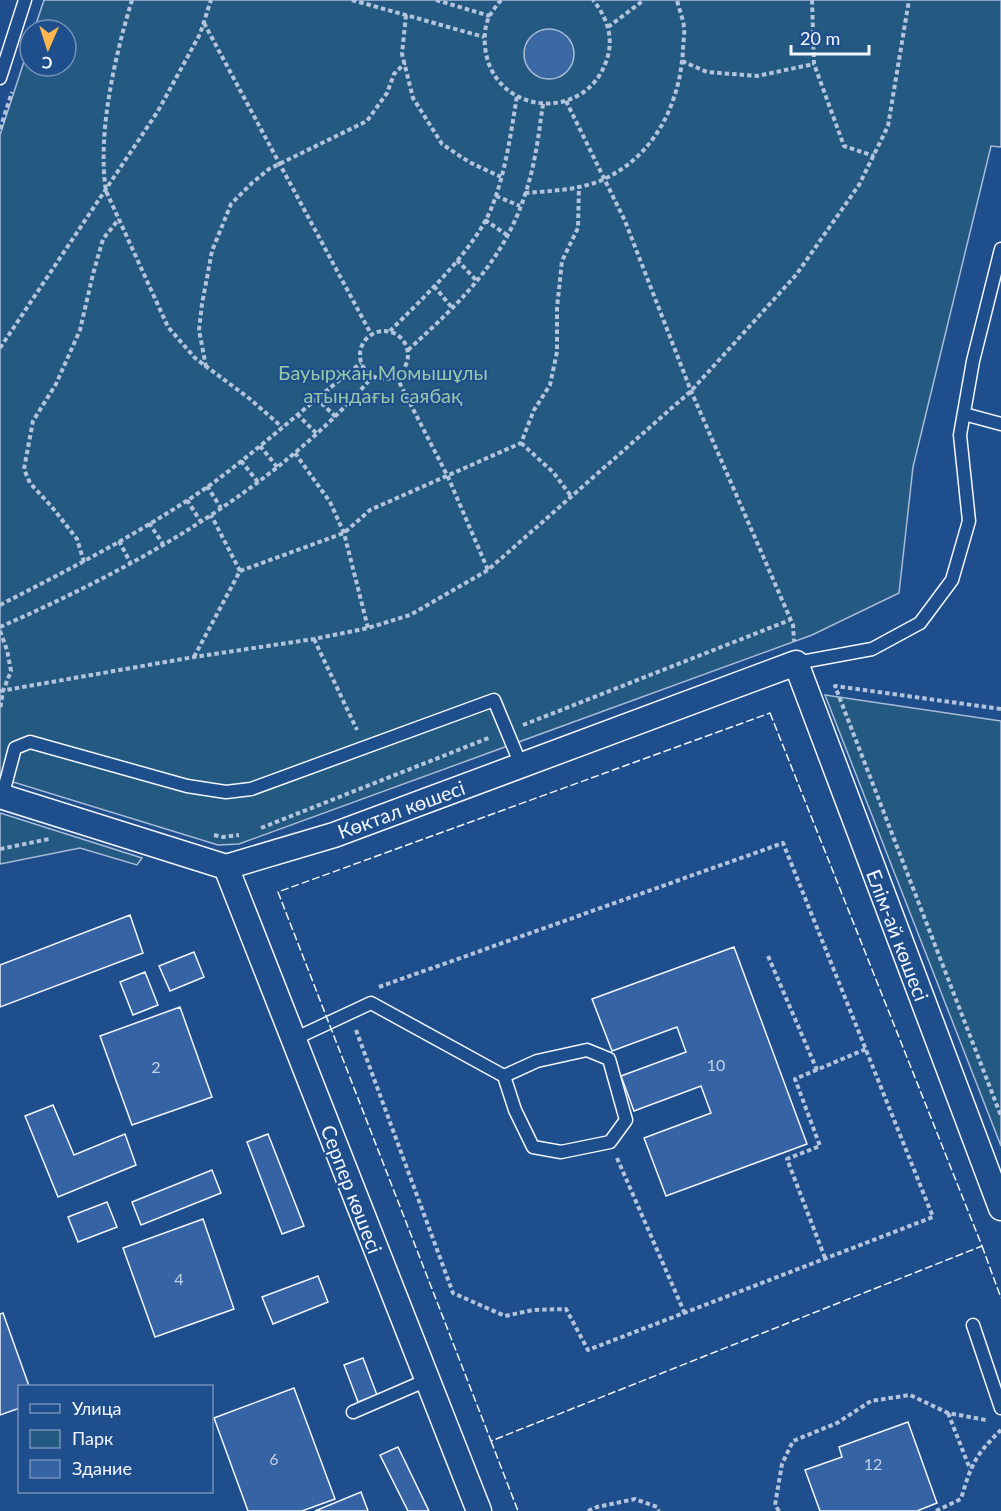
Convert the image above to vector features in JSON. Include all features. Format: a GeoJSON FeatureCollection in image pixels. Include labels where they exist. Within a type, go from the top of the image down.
{"type":"FeatureCollection","features":[{"type":"Feature","properties":{"kind":"street","name":"Көктал көшесі"},"geometry":{"type":"LineString","coordinates":[[226,867],[334,835],[796,663]]}},
{"type":"Feature","properties":{"kind":"street","name":"Елім-ай көшесі"},"geometry":{"type":"LineString","coordinates":[[796,663],[1001,1208]]}},
{"type":"Feature","properties":{"kind":"street"},"geometry":{"type":"LineString","coordinates":[[1,797],[226,867]]}},
{"type":"Feature","properties":{"kind":"street","name":"Серпер көшесі"},"geometry":{"type":"LineString","coordinates":[[226,867],[479,1511]]}},
{"type":"Feature","properties":{"kind":"lane"},"geometry":{"type":"LineString","coordinates":[[0,78],[25,0]]}},
{"type":"Feature","properties":{"kind":"lane"},"geometry":{"type":"LineString","coordinates":[[796,663],[872,649],[920,622],[952,580],[969,521],[960,435],[973,361],[1001,249]]}},
{"type":"Feature","properties":{"kind":"lane"},"geometry":{"type":"LineString","coordinates":[[964,414],[1001,424]]}},
{"type":"Feature","properties":{"kind":"lane"},"geometry":{"type":"LineString","coordinates":[[1,797],[15,748],[30,742],[187,786],[226,792],[251,789],[494,700],[521,765]]}},
{"type":"Feature","properties":{"kind":"lane"},"geometry":{"type":"LineString","coordinates":[[294,1039],[371,1003],[504,1076],[515,1110],[533,1147],[561,1152],[610,1142],[626,1120],[609,1059],[587,1050],[537,1061],[504,1076]]}},
{"type":"Feature","properties":{"kind":"lane"},"geometry":{"type":"LineString","coordinates":[[973,1325],[1001,1408]]}},
{"type":"Feature","properties":{"kind":"lane"},"geometry":{"type":"LineString","coordinates":[[353,1412],[427,1380]]}},
{"type":"Feature","properties":{"kind":"path"},"geometry":{"type":"LineString","coordinates":[[132,0],[124,26],[106,116],[103,172],[106,190],[168,327],[195,358],[250,399],[282,427]]}},
{"type":"Feature","properties":{"kind":"path"},"geometry":{"type":"LineString","coordinates":[[0,348],[158,111],[200,34],[211,0]]}},
{"type":"Feature","properties":{"kind":"path"},"geometry":{"type":"LineString","coordinates":[[352,0],[484,37]]}},
{"type":"Feature","properties":{"kind":"path"},"geometry":{"type":"LineString","coordinates":[[436,0],[490,16]]}},
{"type":"Feature","properties":{"kind":"path"},"geometry":{"type":"LineString","coordinates":[[501,0],[490,16],[484,37],[486,58],[495,78],[510,93],[529,102],[551,105],[572,100],[590,88],[603,71],[610,51],[608,27],[601,9],[594,1]]}},
{"type":"Feature","properties":{"kind":"path"},"geometry":{"type":"LineString","coordinates":[[608,27],[644,0]]}},
{"type":"Feature","properties":{"kind":"path"},"geometry":{"type":"LineString","coordinates":[[525,193],[604,179],[637,158],[657,135],[675,99],[682,61],[684,26],[677,0]]}},
{"type":"Feature","properties":{"kind":"path"},"geometry":{"type":"LineString","coordinates":[[812,0],[814,63],[844,146],[873,156]]}},
{"type":"Feature","properties":{"kind":"path"},"geometry":{"type":"LineString","coordinates":[[2,691],[368,628],[410,615],[488,570],[691,391],[796,275],[859,185],[888,126],[909,0]]}},
{"type":"Feature","properties":{"kind":"path"},"geometry":{"type":"LineString","coordinates":[[406,15],[402,54],[413,98],[442,144],[469,162],[501,177]]}},
{"type":"Feature","properties":{"kind":"path"},"geometry":{"type":"LineString","coordinates":[[204,22],[371,334]]}},
{"type":"Feature","properties":{"kind":"path"},"geometry":{"type":"LineString","coordinates":[[682,61],[707,72],[757,76],[814,63]]}},
{"type":"Feature","properties":{"kind":"path"},"geometry":{"type":"LineString","coordinates":[[206,367],[199,330],[212,251],[231,204],[269,169],[367,121],[387,93],[394,74],[405,63]]}},
{"type":"Feature","properties":{"kind":"path"},"geometry":{"type":"LineString","coordinates":[[390,332],[469,246],[493,206],[518,96]]}},
{"type":"Feature","properties":{"kind":"path"},"geometry":{"type":"LineString","coordinates":[[566,101],[625,221],[691,391],[793,626],[796,663]]}},
{"type":"Feature","properties":{"kind":"path"},"geometry":{"type":"LineString","coordinates":[[408,350],[453,309],[485,272],[507,235],[525,193],[543,104]]}},
{"type":"Feature","properties":{"kind":"path"},"geometry":{"type":"LineString","coordinates":[[194,657],[240,571],[345,533],[370,510],[521,443],[534,410],[550,385],[557,352],[557,308],[562,261],[578,228],[579,185]]}},
{"type":"Feature","properties":{"kind":"path"},"geometry":{"type":"LineString","coordinates":[[496,196],[520,206]]}},
{"type":"Feature","properties":{"kind":"path"},"geometry":{"type":"LineString","coordinates":[[84,562],[77,539],[30,483],[24,469],[33,421],[56,384],[80,330],[104,239],[119,219]]}},
{"type":"Feature","properties":{"kind":"path"},"geometry":{"type":"LineString","coordinates":[[485,220],[507,235]]}},
{"type":"Feature","properties":{"kind":"path"},"geometry":{"type":"LineString","coordinates":[[457,260],[477,281]]}},
{"type":"Feature","properties":{"kind":"path"},"geometry":{"type":"LineString","coordinates":[[434,286],[453,309]]}},
{"type":"Feature","properties":{"kind":"path"},"geometry":{"type":"LineString","coordinates":[[390,332],[402,338],[408,350],[406,366],[396,376],[387,379],[373,376],[365,370],[361,363],[361,347],[371,334],[390,332]]}},
{"type":"Feature","properties":{"kind":"path"},"geometry":{"type":"LineString","coordinates":[[0,605],[84,562],[207,486],[260,446],[361,363]]}},
{"type":"Feature","properties":{"kind":"path"},"geometry":{"type":"LineString","coordinates":[[0,710],[2,691],[10,671],[7,650],[0,629],[65,599],[201,522],[278,468],[336,417],[373,376]]}},
{"type":"Feature","properties":{"kind":"path"},"geometry":{"type":"LineString","coordinates":[[396,376],[448,477],[488,570]]}},
{"type":"Feature","properties":{"kind":"path"},"geometry":{"type":"LineString","coordinates":[[316,398],[336,417]]}},
{"type":"Feature","properties":{"kind":"path"},"geometry":{"type":"LineString","coordinates":[[297,414],[317,434]]}},
{"type":"Feature","properties":{"kind":"path"},"geometry":{"type":"LineString","coordinates":[[521,443],[553,472],[571,496]]}},
{"type":"Feature","properties":{"kind":"path"},"geometry":{"type":"LineString","coordinates":[[260,446],[278,468]]}},
{"type":"Feature","properties":{"kind":"path"},"geometry":{"type":"LineString","coordinates":[[295,453],[330,502],[345,533],[368,628]]}},
{"type":"Feature","properties":{"kind":"path"},"geometry":{"type":"LineString","coordinates":[[241,461],[258,482]]}},
{"type":"Feature","properties":{"kind":"path"},"geometry":{"type":"LineString","coordinates":[[207,486],[221,508]]}},
{"type":"Feature","properties":{"kind":"path"},"geometry":{"type":"LineString","coordinates":[[187,499],[201,522]]}},
{"type":"Feature","properties":{"kind":"path"},"geometry":{"type":"LineString","coordinates":[[210,515],[240,571]]}},
{"type":"Feature","properties":{"kind":"path"},"geometry":{"type":"LineString","coordinates":[[148,523],[163,544]]}},
{"type":"Feature","properties":{"kind":"path"},"geometry":{"type":"LineString","coordinates":[[119,541],[130,562]]}},
{"type":"Feature","properties":{"kind":"path"},"geometry":{"type":"LineString","coordinates":[[507,731],[790,620]]}},
{"type":"Feature","properties":{"kind":"path"},"geometry":{"type":"LineString","coordinates":[[314,639],[365,747]]}},
{"type":"Feature","properties":{"kind":"path"},"geometry":{"type":"LineString","coordinates":[[1001,709],[835,686],[1001,1116]]}},
{"type":"Feature","properties":{"kind":"path"},"geometry":{"type":"LineString","coordinates":[[0,849],[56,837]]}},
{"type":"Feature","properties":{"kind":"path"},"geometry":{"type":"LineString","coordinates":[[349,1013],[453,1293],[505,1316],[533,1310],[566,1310],[588,1350],[933,1216],[783,843],[376,988],[371,1003]]}},
{"type":"Feature","properties":{"kind":"path"},"geometry":{"type":"LineString","coordinates":[[768,956],[817,1070]]}},
{"type":"Feature","properties":{"kind":"path"},"geometry":{"type":"LineString","coordinates":[[825,1258],[787,1159],[820,1146],[795,1079],[866,1049]]}},
{"type":"Feature","properties":{"kind":"path"},"geometry":{"type":"LineString","coordinates":[[610,1142],[685,1314]]}},
{"type":"Feature","properties":{"kind":"path"},"geometry":{"type":"LineString","coordinates":[[779,1511],[775,1504],[782,1464],[793,1441],[837,1423],[872,1401],[910,1395],[948,1413],[991,1421]]}},
{"type":"Feature","properties":{"kind":"path"},"geometry":{"type":"LineString","coordinates":[[948,1413],[970,1470]]}},
{"type":"Feature","properties":{"kind":"path"},"geometry":{"type":"LineString","coordinates":[[936,1511],[961,1499],[970,1470],[981,1449],[1001,1430]]}},
{"type":"Feature","properties":{"kind":"path"},"geometry":{"type":"LineString","coordinates":[[588,1511],[635,1499],[659,1511]]}},
{"type":"Feature","properties":{"kind":"green space","name":"Бауыржан Момышұлы атындағы саябақ"},"geometry":{"type":"Polygon","coordinates":[[[44,0],[1001,0],[1001,147],[991,146],[913,467],[899,593],[812,635],[239,844],[218,845],[0,778],[0,135],[19,78],[78,78],[78,18],[38,18],[44,0]]]}},
{"type":"Feature","properties":{"kind":"green space"},"geometry":{"type":"Polygon","coordinates":[[[825,695],[1001,721],[1001,1146],[825,695]]]}},
{"type":"Feature","properties":{"kind":"green space"},"geometry":{"type":"Polygon","coordinates":[[[0,813],[142,858],[137,865],[80,848],[0,864],[0,813]]]}},
{"type":"Feature","properties":{"kind":"shaded area"},"geometry":{"type":"Polygon","coordinates":[[[544,29],[554,29],[567,36],[574,49],[574,59],[567,72],[554,79],[544,79],[535,75],[528,68],[524,59],[524,49],[528,40],[535,33],[544,29]]]}},
{"type":"Feature","properties":{"kind":"building"},"geometry":{"type":"Polygon","coordinates":[[[130,915],[143,953],[0,1007],[0,965],[130,915]]]}},
{"type":"Feature","properties":{"kind":"building"},"geometry":{"type":"Polygon","coordinates":[[[734,947],[807,1144],[666,1196],[644,1138],[711,1113],[701,1086],[634,1111],[621,1076],[686,1052],[677,1027],[612,1051],[592,999],[734,947]]]}},
{"type":"Feature","properties":{"kind":"building"},"geometry":{"type":"Polygon","coordinates":[[[194,952],[204,977],[170,991],[159,966],[194,952]]]}},
{"type":"Feature","properties":{"kind":"building"},"geometry":{"type":"Polygon","coordinates":[[[145,972],[158,1005],[133,1015],[120,982],[145,972]]]}},
{"type":"Feature","properties":{"kind":"building"},"geometry":{"type":"Polygon","coordinates":[[[180,1007],[212,1097],[132,1125],[100,1036],[180,1007]]]}},
{"type":"Feature","properties":{"kind":"building"},"geometry":{"type":"Polygon","coordinates":[[[53,1105],[74,1155],[125,1134],[136,1165],[58,1197],[25,1116],[53,1105]]]}},
{"type":"Feature","properties":{"kind":"building"},"geometry":{"type":"Polygon","coordinates":[[[268,1134],[304,1226],[282,1234],[247,1142],[268,1134]]]}},
{"type":"Feature","properties":{"kind":"building"},"geometry":{"type":"Polygon","coordinates":[[[212,1170],[221,1193],[141,1225],[132,1202],[212,1170]]]}},
{"type":"Feature","properties":{"kind":"building"},"geometry":{"type":"Polygon","coordinates":[[[107,1202],[117,1227],[78,1242],[68,1217],[107,1202]]]}},
{"type":"Feature","properties":{"kind":"building"},"geometry":{"type":"Polygon","coordinates":[[[203,1219],[234,1309],[155,1337],[123,1248],[203,1219]]]}},
{"type":"Feature","properties":{"kind":"building"},"geometry":{"type":"Polygon","coordinates":[[[318,1276],[328,1302],[273,1324],[262,1297],[318,1276]]]}},
{"type":"Feature","properties":{"kind":"building"},"geometry":{"type":"Polygon","coordinates":[[[3,1313],[29,1385],[18,1385],[18,1409],[0,1415],[0,1314],[3,1313]]]}},
{"type":"Feature","properties":{"kind":"building"},"geometry":{"type":"Polygon","coordinates":[[[363,1358],[377,1395],[358,1402],[344,1365],[363,1358]]]}},
{"type":"Feature","properties":{"kind":"building"},"geometry":{"type":"Polygon","coordinates":[[[294,1388],[335,1499],[302,1511],[248,1511],[214,1418],[294,1388]]]}},
{"type":"Feature","properties":{"kind":"building"},"geometry":{"type":"Polygon","coordinates":[[[908,1422],[937,1503],[917,1511],[820,1511],[805,1470],[842,1457],[839,1447],[908,1422]]]}},
{"type":"Feature","properties":{"kind":"building"},"geometry":{"type":"Polygon","coordinates":[[[398,1447],[429,1511],[408,1511],[380,1455],[398,1447]]]}},
{"type":"Feature","properties":{"kind":"building"},"geometry":{"type":"Polygon","coordinates":[[[361,1492],[368,1511],[315,1511],[361,1492]]]}},
{"type":"Feature","properties":{"kind":"fence"},"geometry":{"type":"LineString","coordinates":[[770,713],[982,1246],[491,1441],[278,892],[770,713]]}},
{"type":"Feature","properties":{"kind":"fence"},"geometry":{"type":"LineString","coordinates":[[982,1246],[1001,1298]]}},
{"type":"Feature","properties":{"kind":"fence"},"geometry":{"type":"LineString","coordinates":[[491,1441],[518,1511]]}}]}
